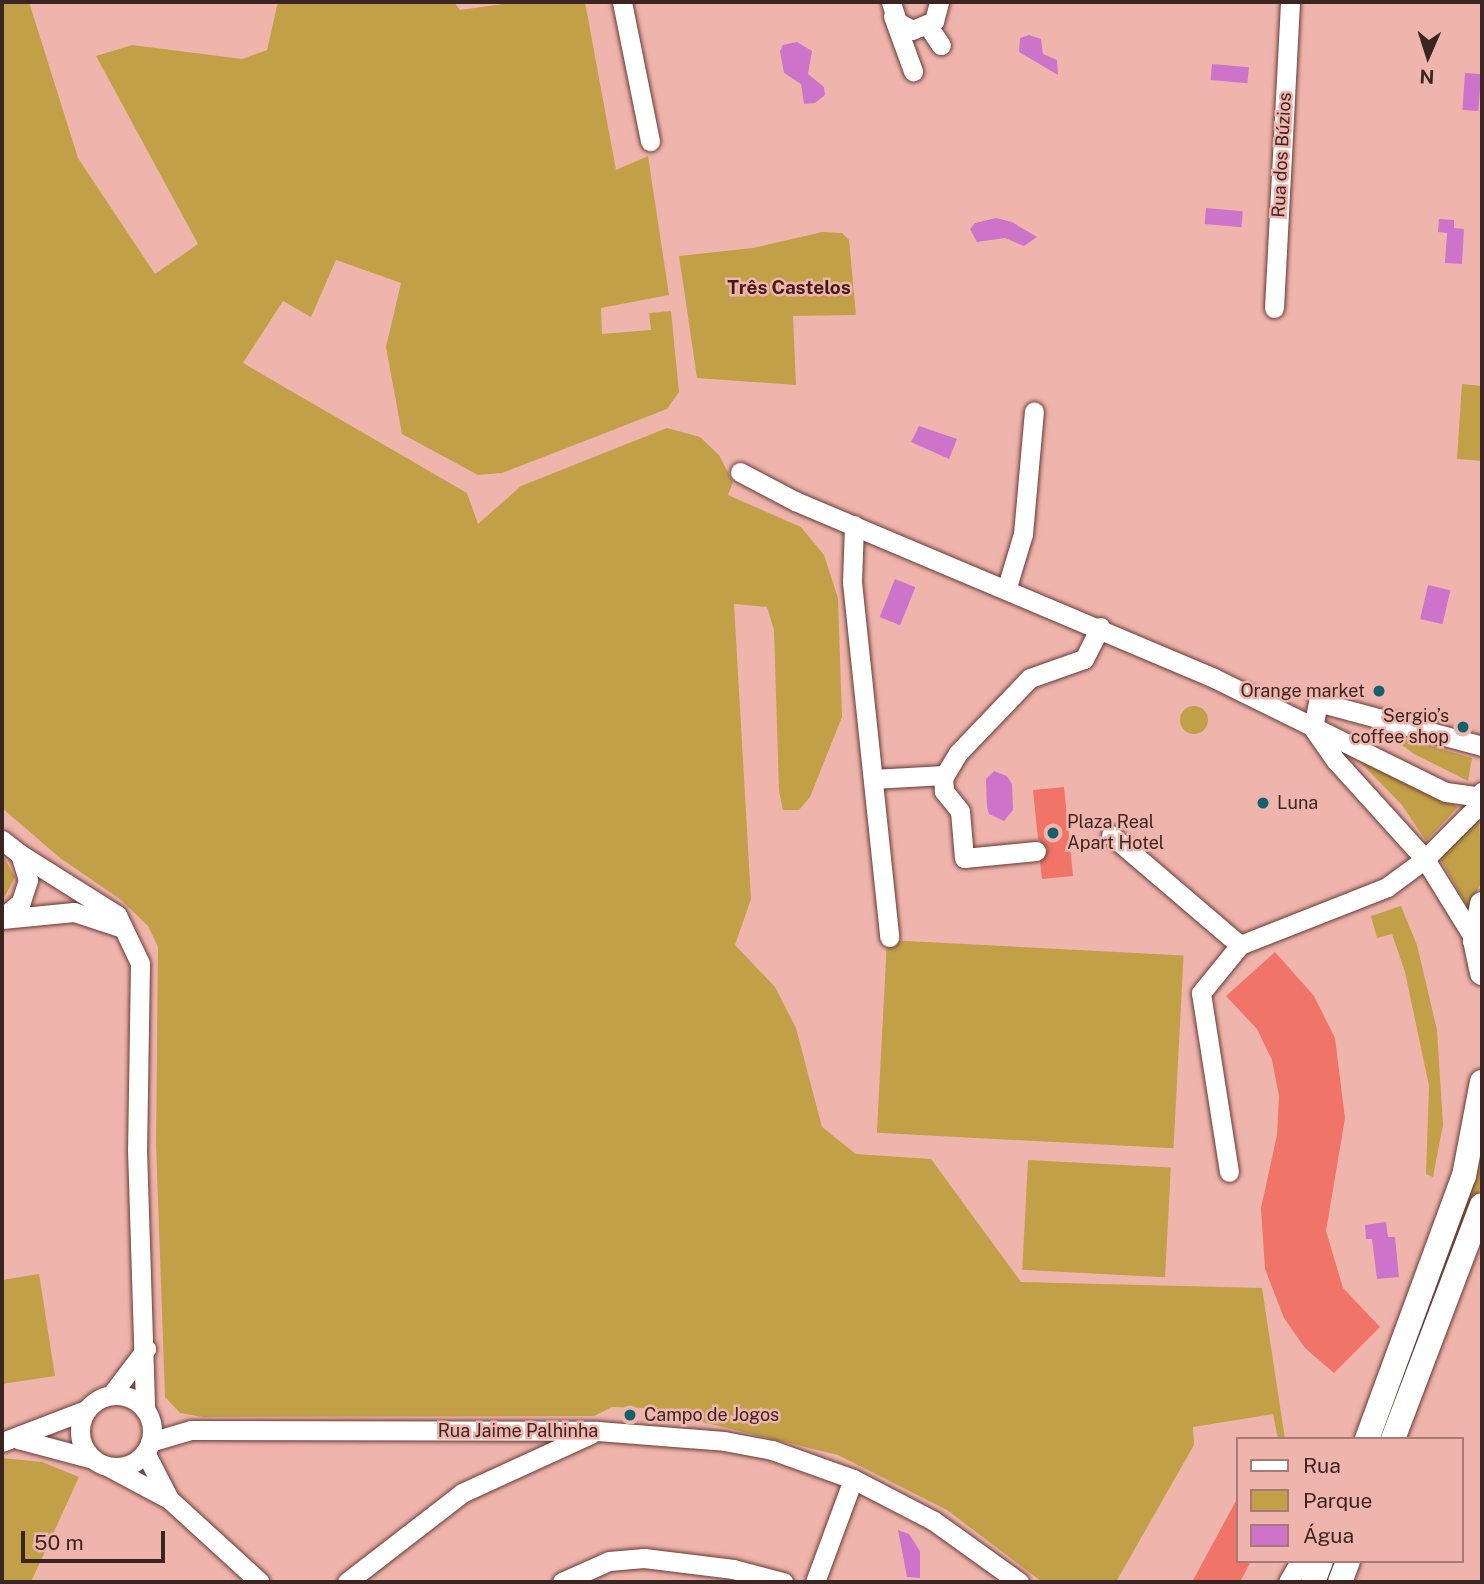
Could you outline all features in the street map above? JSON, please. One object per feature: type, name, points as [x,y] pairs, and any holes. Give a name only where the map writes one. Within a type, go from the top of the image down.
[{"type":"main road","points":[[1482,904],[1478,956],[1482,992]]},
{"type":"main road","points":[[1368,1437],[1464,1176],[1482,1082]]},
{"type":"main road","points":[[1394,1437],[1482,1205]]},
{"type":"main road","points":[[1313,1582],[1320,1563]]},
{"type":"main road","points":[[1340,1582],[1347,1563]]},
{"type":"street","points":[[622,2],[650,141]]},
{"type":"street","points":[[928,26],[939,2]]},
{"type":"street","name":"Rua dos Búzios","points":[[1274,308],[1290,2]]},
{"type":"street","points":[[892,8],[904,27],[928,26]]},
{"type":"street","points":[[892,8],[913,71]]},
{"type":"street","points":[[928,26],[941,45]]},
{"type":"street","points":[[1007,587],[1023,534],[1034,411]]},
{"type":"street","points":[[740,472],[854,525],[1100,627],[1446,792],[1481,800]]},
{"type":"street","points":[[854,525],[852,582],[889,937]]},
{"type":"street","points":[[1036,851],[964,858],[960,811],[944,791],[944,775],[1030,678],[1084,659],[1100,627]]},
{"type":"street","points":[[1478,956],[1425,859],[1336,761],[1313,728],[1318,702],[1482,746]]},
{"type":"street","points":[[873,779],[944,775]]},
{"type":"street","points":[[1229,1172],[1200,993],[1240,945],[1387,887],[1425,859],[1481,800]]},
{"type":"street","points":[[1111,835],[1240,945]]},
{"type":"street","points":[[2,918],[26,891],[27,870],[9,843]]},
{"type":"street","points":[[9,843],[105,905],[127,930],[140,963],[137,1149],[148,1447],[169,1499]]},
{"type":"street","points":[[2,918],[74,912],[127,930]]},
{"type":"street","points":[[10,1440],[86,1410],[111,1395],[146,1349]]},
{"type":"street","name":"Rua Jaime Palhinha","points":[[111,1395],[130,1398],[147,1413],[191,1430],[598,1431],[724,1441],[772,1450],[853,1479],[934,1521],[1019,1582]]},
{"type":"street","points":[[86,1410],[79,1431],[100,1463]]},
{"type":"street","name":"Rua Jaime Palhinha","points":[[100,1463],[129,1465],[148,1447],[191,1430]]},
{"type":"street","points":[[347,1582],[462,1493],[598,1431]]},
{"type":"street","points":[[10,1440],[100,1463],[169,1499],[260,1582]]},
{"type":"street","points":[[815,1582],[853,1479]]},
{"type":"street","points":[[562,1582],[609,1561],[644,1558],[733,1569],[783,1582]]},
{"type":"street","points":[[1288,1582],[1299,1563]]},
{"type":"green space","points":[[2,2],[29,2],[78,158],[155,274],[198,244],[96,56],[132,45],[242,59],[267,50],[278,2],[454,2],[460,10],[518,2],[585,2],[616,170],[648,156],[669,295],[601,308],[602,334],[651,330],[649,313],[671,311],[679,392],[667,409],[502,473],[478,475],[402,434],[386,347],[401,283],[336,260],[311,317],[283,301],[243,363],[467,493],[478,524],[521,486],[667,428],[700,437],[719,455],[733,482],[728,495],[801,527],[824,555],[838,598],[842,717],[810,797],[799,810],[783,810],[779,791],[774,630],[767,607],[734,604],[751,899],[735,945],[775,987],[796,1028],[822,1127],[856,1154],[931,1159],[1021,1282],[1262,1288],[1285,1437],[1278,1437],[1273,1414],[1193,1427],[1194,1445],[1116,1582],[1042,1582],[947,1510],[838,1455],[645,1408],[612,1407],[594,1416],[203,1417],[180,1413],[165,1397],[156,1144],[158,947],[148,926],[120,899],[60,858],[2,808]]},
{"type":"green space","points":[[822,232],[842,233],[849,240],[856,315],[793,316],[796,385],[697,378],[679,256],[753,248]]},
{"type":"green space","points":[[1462,384],[1482,386],[1482,461],[1457,459]]},
{"type":"green space","points":[[1194,706],[1204,710],[1208,720],[1204,730],[1194,734],[1184,730],[1180,720],[1184,710]]},
{"type":"green space","points":[[1386,733],[1472,758],[1468,781],[1414,754]]},
{"type":"green space","points":[[1357,759],[1458,807],[1426,841],[1402,805]]},
{"type":"green space","points":[[1479,817],[1482,881],[1468,908],[1440,858]]},
{"type":"green space","points":[[2,854],[15,877],[2,902]]},
{"type":"green space","points":[[1401,906],[1417,945],[1437,1030],[1443,1125],[1433,1177],[1426,1174],[1429,1086],[1405,972],[1392,934],[1377,938],[1371,916]]},
{"type":"green space","points":[[887,940],[1184,956],[1173,1148],[877,1133]]},
{"type":"green space","points":[[1482,1143],[1482,1183],[1385,1437],[1379,1437]]},
{"type":"green space","points":[[1028,1160],[1171,1167],[1165,1277],[1022,1270]]},
{"type":"green space","points":[[39,1274],[55,1376],[2,1384],[2,1280]]},
{"type":"green space","points":[[2,1458],[42,1462],[79,1477],[31,1582],[2,1582]]},
{"type":"water","points":[[1029,35],[1041,39],[1043,54],[1057,60],[1058,75],[1019,52],[1020,38]]},
{"type":"water","points":[[797,42],[812,51],[808,74],[824,87],[825,95],[815,103],[804,104],[801,84],[784,73],[780,51],[783,45]]},
{"type":"water","points":[[1212,64],[1249,67],[1247,83],[1211,80]]},
{"type":"water","points":[[1465,73],[1481,74],[1478,111],[1462,110]]},
{"type":"water","points":[[1206,208],[1243,211],[1241,227],[1205,224]]},
{"type":"water","points":[[996,218],[1012,222],[1037,237],[1024,246],[1005,238],[977,242],[970,229],[975,223]]},
{"type":"water","points":[[1439,219],[1454,220],[1454,228],[1464,229],[1462,264],[1445,263],[1447,233],[1438,232]]},
{"type":"water","points":[[919,426],[957,439],[949,459],[911,442]]},
{"type":"water","points":[[895,579],[915,587],[900,625],[880,617]]},
{"type":"water","points":[[1428,585],[1450,590],[1443,624],[1420,619]]},
{"type":"water","points":[[994,771],[1007,776],[1012,784],[1013,810],[1004,821],[989,814],[987,807],[986,779]]},
{"type":"water","points":[[1386,1222],[1388,1237],[1395,1237],[1399,1277],[1377,1279],[1372,1239],[1366,1239],[1365,1225]]},
{"type":"water","points":[[898,1530],[909,1534],[920,1551],[920,1578],[907,1577]]},
{"type":"building","name":"Plaza Real Apart Hotel","points":[[1064,787],[1073,876],[1042,879],[1040,862],[1048,849],[1038,839],[1033,790]]},
{"type":"building","points":[[1275,952],[1314,996],[1335,1038],[1345,1118],[1326,1231],[1343,1288],[1380,1327],[1334,1373],[1305,1348],[1284,1318],[1265,1269],[1261,1208],[1277,1135],[1279,1096],[1272,1060],[1257,1029],[1226,996]]},
{"type":"building","points":[[1236,1501],[1236,1563],[1250,1563],[1240,1582],[1192,1582]]},
{"type":"place","name":"Orange market","points":[[1379,691]]},
{"type":"place","name":"Sergio’s coffee shop","points":[[1463,727]]},
{"type":"place","name":"Luna","points":[[1263,803]]},
{"type":"place","name":"Plaza Real Apart Hotel","points":[[1053,833]]},
{"type":"place","name":"Campo de Jogos","points":[[630,1415]]},
{"type":"district","name":"Três Castelos","points":[[789,288]]}]
